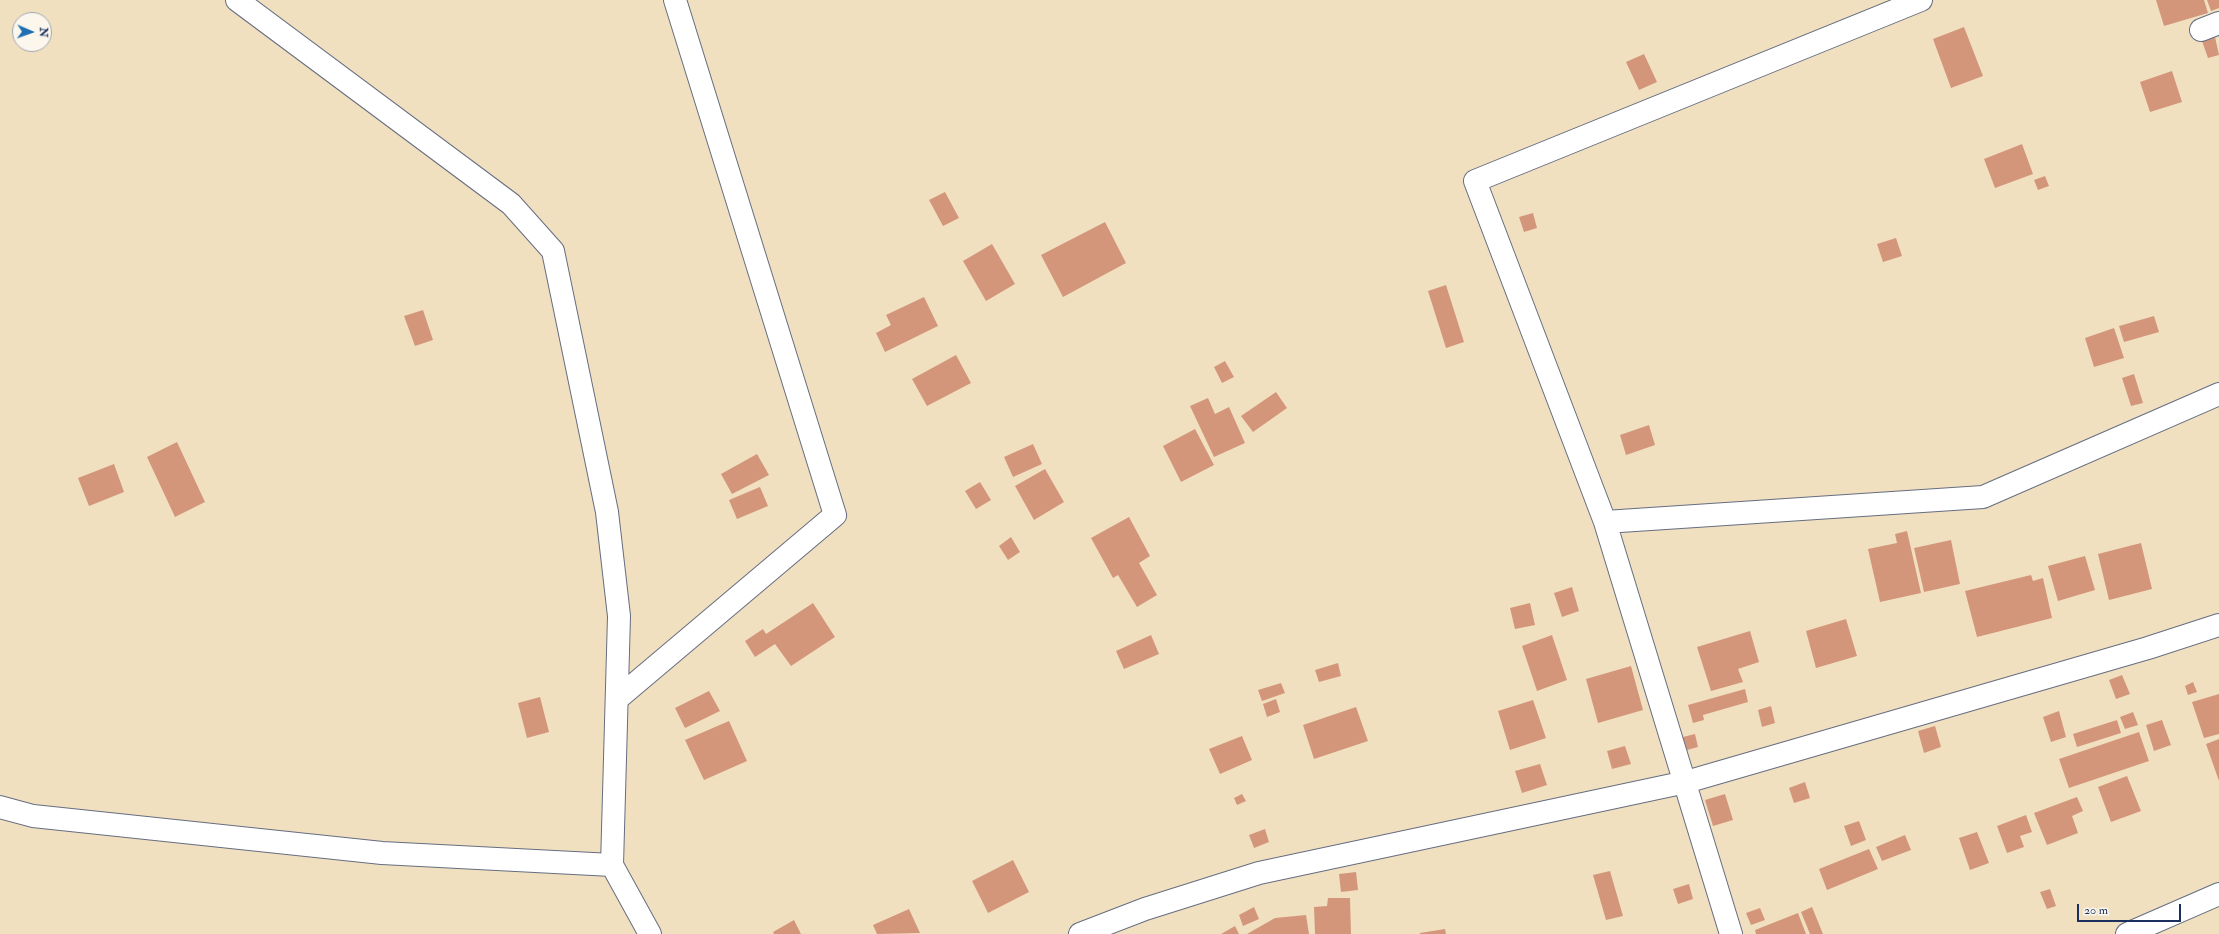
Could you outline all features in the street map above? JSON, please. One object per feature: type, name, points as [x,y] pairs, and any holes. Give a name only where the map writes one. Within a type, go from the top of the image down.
[{"type":"street","points":[[237,0],[252,7],[511,204],[552,251],[607,512],[619,616],[612,865],[650,934]]},
{"type":"street","points":[[617,699],[834,515],[675,0]]},
{"type":"street","points":[[1731,934],[1686,782],[1605,522],[1475,181],[1921,0]]},
{"type":"street","points":[[1605,522],[1983,497],[2219,394]]},
{"type":"street","points":[[1080,934],[1145,909],[1259,873],[1686,782],[2148,648],[2219,625]]},
{"type":"street","points":[[0,808],[33,816],[382,853],[612,865]]},
{"type":"street","points":[[2127,934],[2219,894]]},
{"type":"building","points":[[2156,0],[2204,0],[2208,13],[2164,26]]},
{"type":"building","points":[[2207,0],[2219,0],[2219,8],[2211,11]]},
{"type":"building","points":[[1964,27],[1983,76],[1951,88],[1933,39]]},
{"type":"building","points":[[2215,37],[2219,55],[2208,58],[2202,41]]},
{"type":"building","points":[[1644,54],[1657,82],[1639,90],[1626,62]]},
{"type":"building","points":[[2172,71],[2182,102],[2150,112],[2140,82]]},
{"type":"building","points":[[2022,144],[2033,174],[1995,188],[1984,159]]},
{"type":"building","points":[[2045,176],[2049,186],[2038,190],[2034,180]]},
{"type":"building","points":[[945,192],[959,218],[943,226],[929,200]]},
{"type":"building","points":[[1533,213],[1537,228],[1524,232],[1519,217]]},
{"type":"building","points":[[1105,222],[1126,263],[1063,297],[1041,255]]},
{"type":"building","points":[[1896,238],[1902,256],[1883,262],[1877,244]]},
{"type":"building","points":[[992,244],[1015,284],[986,301],[963,261]]},
{"type":"building","points":[[1446,285],[1464,342],[1446,348],[1428,291]]},
{"type":"building","points":[[924,297],[938,326],[885,352],[876,333],[891,325],[886,315]]},
{"type":"building","points":[[423,310],[433,340],[415,346],[404,316]]},
{"type":"building","points":[[2154,316],[2159,332],[2124,342],[2119,326]]},
{"type":"building","points":[[2114,328],[2124,358],[2094,367],[2085,338]]},
{"type":"building","points":[[956,355],[971,383],[927,406],[912,379]]},
{"type":"building","points":[[1225,361],[1234,377],[1222,383],[1214,367]]},
{"type":"building","points":[[2134,374],[2143,403],[2131,406],[2122,378]]},
{"type":"building","points":[[1276,392],[1287,408],[1253,432],[1241,416]]},
{"type":"building","points":[[1208,398],[1215,414],[1229,407],[1245,443],[1214,457],[1190,406]]},
{"type":"building","points":[[1649,425],[1655,445],[1626,455],[1620,435]]},
{"type":"building","points":[[1195,429],[1214,465],[1181,482],[1163,446]]},
{"type":"building","points":[[177,442],[205,502],[175,517],[147,457]]},
{"type":"building","points":[[1033,444],[1042,464],[1013,477],[1004,457]]},
{"type":"building","points":[[757,454],[769,475],[732,494],[721,474]]},
{"type":"building","points":[[114,464],[124,492],[89,506],[78,478]]},
{"type":"building","points":[[1045,469],[1064,502],[1034,520],[1015,486]]},
{"type":"building","points":[[980,482],[991,500],[976,509],[965,491]]},
{"type":"building","points":[[760,487],[768,506],[737,519],[729,500]]},
{"type":"building","points":[[1129,517],[1150,556],[1139,563],[1157,595],[1137,607],[1118,575],[1113,578],[1091,538]]},
{"type":"building","points":[[1907,531],[1921,593],[1880,602],[1868,549],[1897,543],[1895,534]]},
{"type":"building","points":[[1011,537],[1020,552],[1008,560],[999,546]]},
{"type":"building","points":[[1951,540],[1960,584],[1924,592],[1914,548]]},
{"type":"building","points":[[2141,543],[2152,589],[2109,600],[2098,554]]},
{"type":"building","points":[[2085,556],[2095,590],[2058,601],[2048,566]]},
{"type":"building","points":[[2031,575],[2033,581],[2043,578],[2052,618],[1977,637],[1965,591]]},
{"type":"building","points":[[1572,587],[1579,611],[1562,617],[1554,593]]},
{"type":"building","points":[[813,603],[835,637],[791,666],[775,644],[755,657],[745,641],[763,629],[766,634]]},
{"type":"building","points":[[1530,603],[1535,625],[1515,629],[1510,608]]},
{"type":"building","points":[[1846,619],[1857,656],[1816,668],[1806,631]]},
{"type":"building","points":[[1750,631],[1759,662],[1738,669],[1743,682],[1711,691],[1697,647]]},
{"type":"building","points":[[1151,635],[1159,654],[1124,669],[1116,651]]},
{"type":"building","points":[[1552,635],[1567,680],[1537,691],[1522,646]]},
{"type":"building","points":[[1338,663],[1341,676],[1319,682],[1315,670]]},
{"type":"building","points":[[1631,666],[1643,710],[1598,723],[1586,679]]},
{"type":"building","points":[[2122,675],[2130,694],[2116,699],[2109,680]]},
{"type":"building","points":[[2193,682],[2197,692],[2188,695],[2185,686]]},
{"type":"building","points":[[1281,683],[1285,693],[1262,701],[1258,690]]},
{"type":"building","points":[[1745,689],[1748,702],[1703,715],[1704,720],[1693,723],[1688,705]]},
{"type":"building","points":[[709,691],[720,711],[685,728],[675,708]]},
{"type":"building","points":[[2219,694],[2219,734],[2204,738],[2192,702]]},
{"type":"building","points":[[540,697],[549,732],[527,738],[518,703]]},
{"type":"building","points":[[1276,699],[1280,712],[1267,717],[1263,704]]},
{"type":"building","points":[[1533,700],[1546,738],[1510,750],[1498,711]]},
{"type":"building","points":[[1771,706],[1775,723],[1762,727],[1758,710]]},
{"type":"building","points":[[1356,707],[1368,741],[1314,759],[1303,725]]},
{"type":"building","points":[[2059,711],[2066,737],[2051,742],[2043,717]]},
{"type":"building","points":[[2133,712],[2138,725],[2125,729],[2120,717]]},
{"type":"building","points":[[2117,720],[2121,733],[2077,747],[2073,734]]},
{"type":"building","points":[[2162,720],[2171,745],[2154,751],[2146,725]]},
{"type":"building","points":[[729,721],[747,761],[704,780],[685,740]]},
{"type":"building","points":[[1935,726],[1941,747],[1924,753],[1918,731]]},
{"type":"building","points":[[2139,732],[2149,761],[2069,788],[2059,759]]},
{"type":"building","points":[[1695,734],[1698,747],[1687,750],[1683,737]]},
{"type":"building","points":[[1242,736],[1252,760],[1220,774],[1209,749]]},
{"type":"building","points":[[2219,739],[2219,781],[2206,744]]},
{"type":"building","points":[[1625,746],[1631,764],[1612,769],[1607,751]]},
{"type":"building","points":[[1540,764],[1547,785],[1522,793],[1515,771]]},
{"type":"building","points":[[2127,776],[2141,811],[2111,822],[2098,787]]},
{"type":"building","points":[[1805,782],[1810,798],[1794,803],[1789,788]]},
{"type":"building","points":[[1242,794],[1246,801],[1237,805],[1234,798]]},
{"type":"building","points":[[1725,794],[1733,820],[1713,826],[1705,800]]},
{"type":"building","points":[[2077,797],[2083,811],[2072,816],[2078,833],[2047,845],[2034,813]]},
{"type":"building","points":[[2026,815],[2032,832],[2020,836],[2024,847],[2007,853],[1997,826]]},
{"type":"building","points":[[1859,821],[1866,840],[1851,846],[1844,826]]},
{"type":"building","points":[[1265,829],[1269,842],[1254,848],[1249,835]]},
{"type":"building","points":[[1977,832],[1989,863],[1970,870],[1959,838]]},
{"type":"building","points":[[1905,835],[1911,850],[1882,861],[1876,847]]},
{"type":"building","points":[[1869,849],[1878,869],[1827,890],[1819,869]]},
{"type":"building","points":[[1013,860],[1029,892],[988,913],[972,881]]},
{"type":"building","points":[[1610,871],[1623,916],[1606,920],[1593,875]]},
{"type":"building","points":[[1356,872],[1358,890],[1341,892],[1339,874]]},
{"type":"building","points":[[1689,884],[1693,899],[1678,904],[1673,889]]},
{"type":"building","points":[[2050,889],[2056,906],[2047,909],[2040,892]]},
{"type":"building","points":[[1328,898],[1350,898],[1351,934],[1315,934],[1314,907],[1327,906]]},
{"type":"building","points":[[1254,907],[1259,919],[1243,926],[1239,915]]},
{"type":"building","points":[[1812,907],[1823,934],[1810,934],[1801,912]]},
{"type":"building","points":[[1760,908],[1765,920],[1751,925],[1746,913]]},
{"type":"building","points":[[909,909],[920,933],[877,934],[873,925]]},
{"type":"building","points":[[1798,913],[1806,934],[1756,934],[1755,930]]},
{"type":"building","points":[[1306,915],[1309,934],[1247,934],[1275,918]]},
{"type":"building","points":[[794,920],[801,934],[774,934],[773,932]]},
{"type":"building","points":[[1235,926],[1239,934],[1221,934]]},
{"type":"building","points":[[1445,929],[1446,934],[1420,934],[1420,933]]}]
